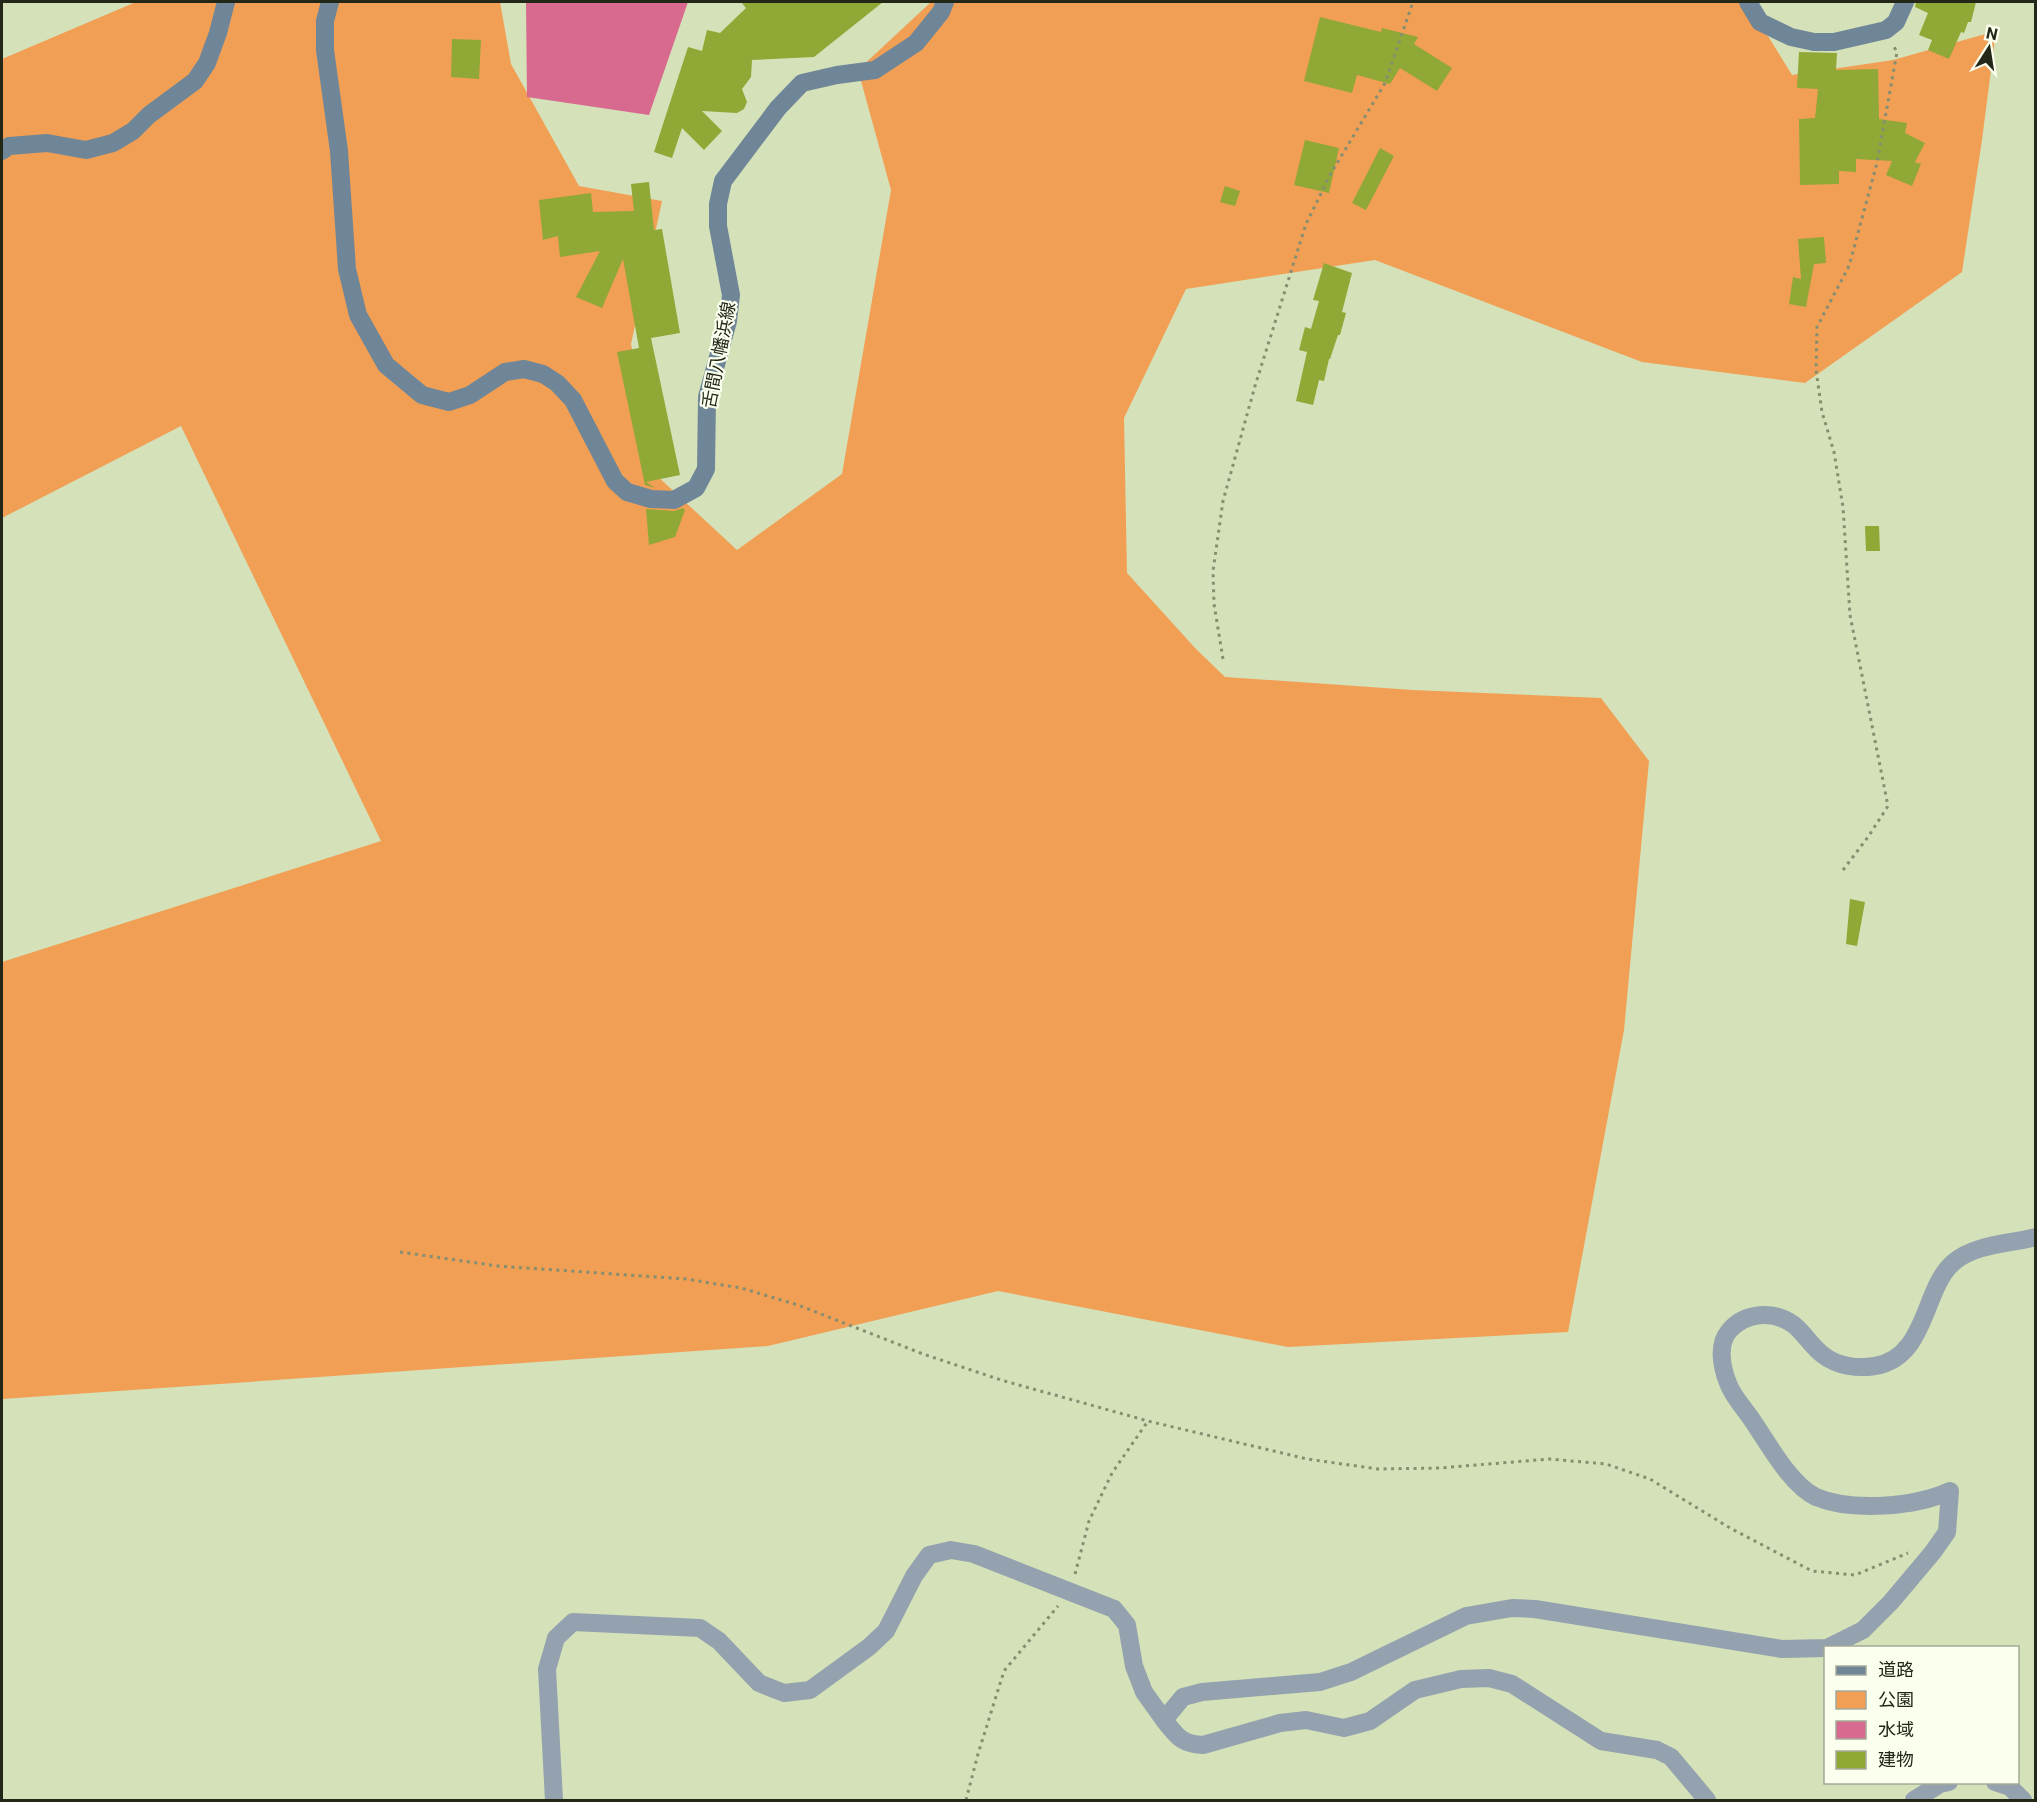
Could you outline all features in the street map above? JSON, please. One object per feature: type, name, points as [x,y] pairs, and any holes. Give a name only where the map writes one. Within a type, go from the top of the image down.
[{"type":"main road","points":[[2,151],[9,146],[47,143],[86,150],[112,143],[133,131],[195,81],[207,63],[219,33],[226,2]]},
{"type":"main road","name":"舌間八幡浜線","points":[[330,2],[325,21],[325,50],[339,151],[347,269],[358,315],[386,365],[422,395],[449,402],[470,395],[505,372],[524,369],[543,374],[557,383],[573,400],[615,481],[627,492],[651,500],[674,500],[696,488],[706,469],[707,397],[728,321],[731,295],[718,226],[718,204],[723,181],[778,108],[802,83],[875,70],[916,43],[941,12],[945,2]]},
{"type":"main road","points":[[1749,2],[1761,22],[1791,37],[1814,42],[1834,42],[1886,30],[1896,22],[1905,2]]},
{"type":"street","points":[[1830,1646],[1863,1630],[1891,1602],[1933,1552],[1947,1532],[1950,1491],[1916,1503],[1853,1505],[1816,1497],[1799,1485],[1728,1386],[1722,1365],[1722,1349],[1727,1333],[1739,1322],[1753,1315],[1774,1316],[1794,1325],[1823,1355],[1845,1366],[1866,1368],[1881,1365],[1897,1356],[1912,1341],[1941,1278],[1953,1262],[1986,1247],[2036,1236]]},
{"type":"street","points":[[554,1800],[547,1669],[556,1638],[573,1622],[700,1628],[719,1641],[759,1683],[784,1693],[810,1690],[869,1647],[886,1631],[914,1576],[929,1555],[951,1550],[974,1554],[1114,1609],[1127,1625],[1134,1666],[1144,1692],[1181,1740],[1197,1745],[1220,1741],[1280,1723],[1306,1720],[1344,1728],[1370,1721],[1415,1690],[1461,1679],[1489,1678],[1512,1684],[1601,1741],[1657,1750],[1671,1757],[1707,1800]]},
{"type":"street","points":[[1164,1720],[1183,1697],[1202,1692],[1320,1682],[1351,1672],[1466,1616],[1512,1608],[1535,1609],[1782,1649],[1824,1648]]},
{"type":"street","points":[[1914,1800],[1940,1784]]},
{"type":"street","points":[[2001,1784],[2010,1787],[2023,1800]]},
{"type":"path","points":[[1223,659],[1214,604],[1213,571],[1223,501],[1249,409],[1306,224],[1330,175],[1385,83],[1413,2]]},
{"type":"path","points":[[1843,870],[1888,806],[1850,615],[1843,507],[1834,452],[1822,412],[1816,370],[1817,327],[1849,266],[1877,163],[1897,52],[1886,30]]},
{"type":"path","points":[[400,1252],[498,1266],[686,1279],[741,1288],[798,1305],[923,1354],[1001,1380],[1148,1421],[1307,1459],[1378,1469],[1440,1468],[1549,1459],[1606,1464],[1650,1479],[1730,1528],[1812,1571],[1855,1575],[1914,1551],[1933,1552]]},
{"type":"path","points":[[966,1800],[1004,1671],[1069,1593],[1089,1521],[1112,1473],[1148,1421]]},
{"type":"green space","points":[[136,2],[500,2],[511,64],[579,186],[662,201],[631,344],[655,474],[737,550],[842,474],[891,190],[858,70],[931,2],[1747,2],[1792,75],[1893,60],[1996,31],[1962,272],[1805,383],[1642,362],[1375,260],[1186,289],[1124,418],[1127,573],[1196,649],[1225,677],[1413,690],[1601,698],[1649,761],[1624,1030],[1568,1332],[1288,1347],[998,1291],[768,1346],[2,1399],[2,962],[381,841],[181,426],[2,518],[2,59]]},
{"type":"water","points":[[526,2],[688,2],[649,115],[527,97]]},
{"type":"building","points":[[741,2],[883,2],[814,57],[752,60],[751,77],[742,89],[747,102],[744,109],[737,113],[702,111],[722,131],[704,150],[682,128],[672,158],[654,152],[688,47],[702,51],[707,30],[720,33],[746,8]]},
{"type":"building","points":[[1916,2],[1976,2],[1971,22],[1968,22],[1964,33],[1961,32],[1949,59],[1928,50],[1932,40],[1919,35],[1928,13],[1915,7]]},
{"type":"building","points":[[1320,17],[1381,32],[1382,28],[1418,37],[1414,44],[1452,68],[1437,91],[1400,68],[1390,84],[1357,75],[1352,93],[1304,81]]},
{"type":"building","points":[[452,39],[481,40],[479,79],[451,77]]},
{"type":"building","points":[[1799,52],[1837,53],[1836,70],[1878,69],[1879,119],[1907,123],[1905,133],[1925,143],[1915,162],[1921,164],[1912,186],[1886,175],[1892,161],[1856,159],[1856,172],[1839,171],[1839,184],[1800,185],[1799,119],[1815,118],[1818,89],[1797,88]]},
{"type":"building","points":[[1305,140],[1339,148],[1329,193],[1294,185]]},
{"type":"building","points":[[1380,148],[1394,156],[1366,210],[1352,203]]},
{"type":"building","points":[[649,182],[654,230],[662,229],[680,333],[651,338],[680,475],[646,482],[655,488],[645,485],[617,352],[639,348],[623,259],[602,308],[576,297],[600,251],[560,257],[558,236],[543,240],[539,200],[591,193],[593,212],[634,211],[631,184]]},
{"type":"building","points":[[1225,186],[1240,191],[1235,206],[1220,202]]},
{"type":"building","points":[[1824,237],[1826,263],[1814,264],[1806,307],[1789,304],[1793,277],[1801,279],[1798,239]]},
{"type":"building","points":[[1324,263],[1352,273],[1342,312],[1346,313],[1340,335],[1338,335],[1329,359],[1324,381],[1319,380],[1313,405],[1296,401],[1307,352],[1299,350],[1305,327],[1311,329],[1319,301],[1313,300]]},
{"type":"building","points":[[683,508],[685,510],[675,537],[649,545],[646,509],[674,511]]},
{"type":"building","points":[[1865,526],[1879,526],[1880,551],[1866,551]]},
{"type":"building","points":[[1850,899],[1865,902],[1857,946],[1846,944]]}]
